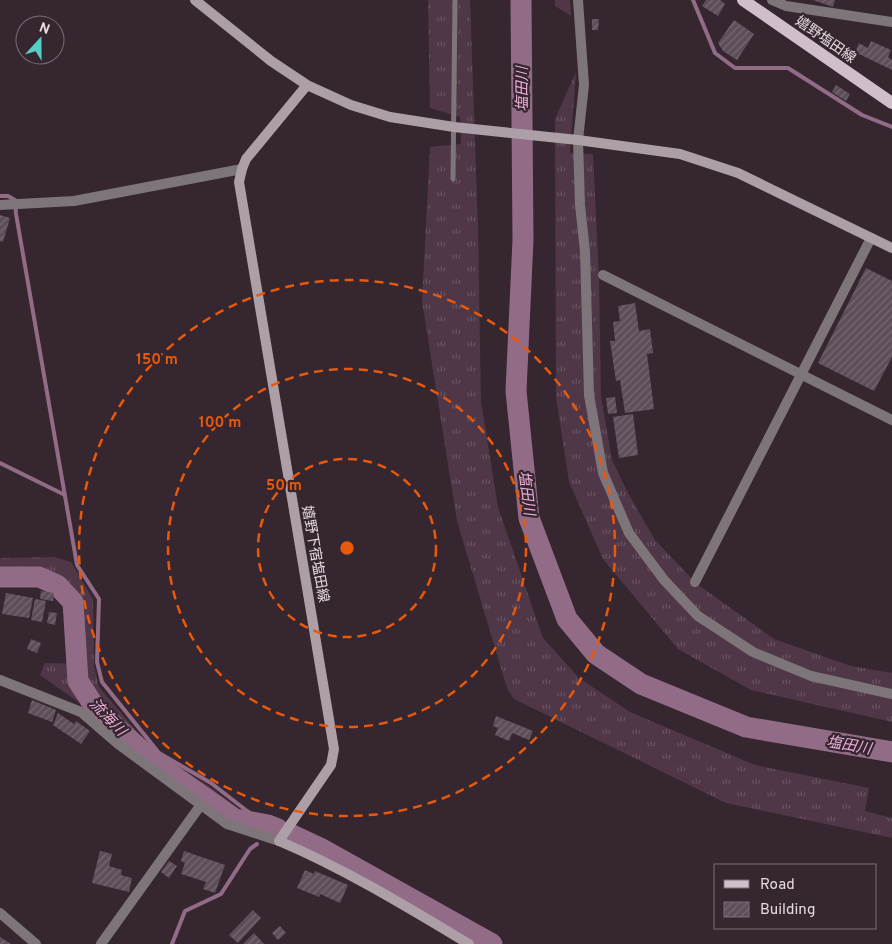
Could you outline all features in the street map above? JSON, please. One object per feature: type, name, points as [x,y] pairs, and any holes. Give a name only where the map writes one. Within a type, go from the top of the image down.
[{"type":"main road","points":[[195,0],[271,61],[307,86],[351,105],[390,117],[454,127],[578,140],[680,154],[738,173],[892,248]]},
{"type":"main road","name":"嬉野塩田線","points":[[743,0],[892,102]]},
{"type":"main road","name":"嬉野下宿塩田線","points":[[279,841],[331,765],[334,749],[239,182],[246,159],[307,86]]},
{"type":"main road","points":[[279,841],[358,879],[469,944]]},
{"type":"street","points":[[578,0],[584,86],[578,140],[580,205],[585,251],[589,395],[603,473],[629,533],[664,580],[698,616],[753,652],[811,676],[892,694]]},
{"type":"street","points":[[772,0],[786,6],[892,22]]},
{"type":"street","points":[[10,205],[74,201],[242,169]]},
{"type":"street","points":[[695,582],[871,238]]},
{"type":"street","points":[[603,275],[892,420]]},
{"type":"street","points":[[0,680],[81,712],[118,744],[227,824],[279,841]]},
{"type":"street","points":[[101,944],[200,806]]},
{"type":"street","points":[[0,913],[36,944]]},
{"type":"lane","points":[[453,179],[455,0]]},
{"type":"green space","points":[[428,0],[470,0],[478,227],[481,402],[498,507],[543,638],[579,678],[630,712],[755,765],[869,788],[865,811],[892,818],[892,838],[726,803],[514,699],[507,688],[457,521],[422,301],[430,147],[461,144],[460,117],[430,108]]},
{"type":"green space","points":[[555,0],[570,0],[571,16],[555,6]]},
{"type":"green space","points":[[576,72],[570,153],[593,154],[599,278],[601,397],[612,460],[628,493],[655,540],[697,584],[774,639],[851,666],[892,673],[892,722],[751,690],[678,649],[603,559],[569,482],[556,397],[555,119]]},
{"type":"green space","points":[[54,557],[71,562],[93,599],[94,666],[99,687],[157,755],[209,786],[241,811],[235,815],[155,760],[103,710],[77,701],[40,675],[45,663],[85,664],[80,600],[60,579],[39,573],[0,572],[0,558]]},
{"type":"building","points":[[706,0],[720,0],[725,4],[718,16],[702,6]]},
{"type":"building","points":[[813,0],[835,0],[833,7]]},
{"type":"building","points":[[592,19],[599,19],[598,30],[592,30]]},
{"type":"building","points":[[734,20],[754,34],[737,60],[723,51],[718,43]]},
{"type":"building","points":[[871,41],[891,50],[888,57],[892,60],[892,70],[855,52],[859,43],[868,48]]},
{"type":"building","points":[[836,85],[850,94],[846,101],[832,92]]},
{"type":"building","points":[[0,215],[10,218],[3,242],[0,241]]},
{"type":"building","points":[[866,268],[892,281],[892,357],[874,391],[818,363]]},
{"type":"building","points":[[635,303],[639,331],[650,329],[653,353],[647,354],[654,409],[625,413],[620,380],[616,381],[610,341],[615,341],[613,322],[620,321],[618,306]]},
{"type":"building","points":[[615,397],[617,413],[608,414],[606,398]]},
{"type":"building","points":[[633,414],[638,455],[619,458],[613,417]]},
{"type":"building","points":[[41,591],[54,593],[53,601],[40,599]]},
{"type":"building","points":[[6,593],[33,598],[29,618],[2,614]]},
{"type":"building","points":[[35,599],[46,601],[42,622],[31,620]]},
{"type":"building","points":[[49,612],[57,613],[55,625],[47,623]]},
{"type":"building","points":[[31,639],[41,643],[37,653],[27,649]]},
{"type":"building","points":[[32,700],[56,710],[52,722],[28,713]]},
{"type":"building","points":[[58,713],[74,724],[76,721],[90,731],[81,744],[53,725]]},
{"type":"building","points":[[496,716],[533,731],[529,740],[512,733],[509,741],[495,735],[498,728],[493,726]]},
{"type":"building","points":[[100,851],[112,854],[109,866],[122,870],[121,875],[132,878],[129,892],[92,883]]},
{"type":"building","points":[[184,851],[225,865],[215,893],[203,889],[206,882],[181,874],[185,863],[181,861]]},
{"type":"building","points":[[169,861],[177,866],[169,878],[161,872]]},
{"type":"building","points":[[305,870],[314,874],[315,871],[348,885],[340,903],[320,894],[319,897],[297,888]]},
{"type":"building","points":[[253,910],[261,918],[238,943],[229,935]]},
{"type":"building","points":[[280,926],[286,933],[278,940],[272,933]]},
{"type":"building","points":[[254,933],[264,944],[243,944]]},
{"type":"building","points":[[0,937],[11,944],[0,944]]},
{"type":"waterway","name":"塩田川","points":[[521,0],[523,240],[516,391],[529,518],[567,619],[596,654],[641,684],[746,727],[892,752]]},
{"type":"waterway","points":[[693,0],[715,53],[735,68],[788,68],[862,115],[892,127]]},
{"type":"waterway","points":[[0,196],[8,196],[15,200],[77,565],[99,599],[97,662],[102,682],[159,753],[211,783],[268,825]]},
{"type":"waterway","points":[[0,463],[65,495]]},
{"type":"waterway","name":"流海川","points":[[0,577],[39,577],[57,585],[73,602],[78,681],[96,709],[154,762],[235,819],[268,825],[278,829]]},
{"type":"waterway","name":"流海川","points":[[290,834],[320,848],[492,944]]},
{"type":"waterway","points":[[172,944],[185,911],[221,894],[250,849],[257,844]]}]
